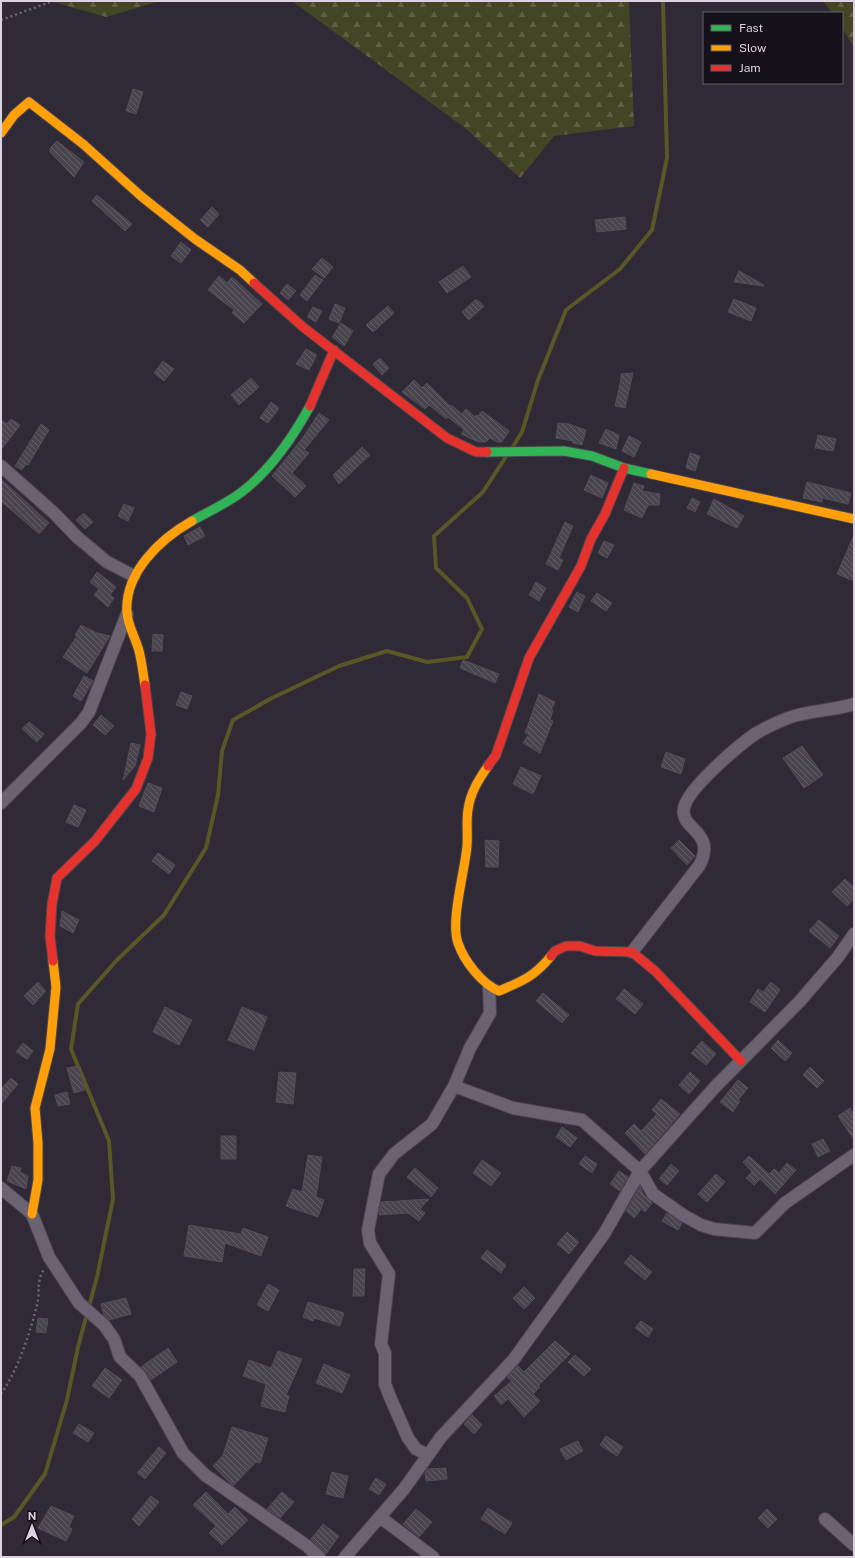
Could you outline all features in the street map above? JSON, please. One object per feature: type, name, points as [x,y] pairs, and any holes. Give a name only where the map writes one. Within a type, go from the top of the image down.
[{"type":"street","points":[[1,133],[14,115],[29,102],[83,144],[142,197],[177,225],[240,270],[303,327],[334,350],[380,388],[447,438],[476,452],[564,451],[592,456],[624,468],[854,519]]},
{"type":"street","points":[[1,803],[89,712],[127,614],[128,600],[134,576],[158,546],[174,531],[243,491],[268,466],[297,430],[314,400],[334,350]]},
{"type":"street","points":[[1,466],[54,513],[77,537],[107,562],[134,576]]},
{"type":"street","points":[[624,468],[605,514],[591,539],[581,566],[529,658],[496,755],[476,783],[468,809],[467,846],[456,925],[458,943],[468,961],[489,987],[499,991],[528,979],[544,965],[555,951],[566,946],[580,946],[595,951],[632,952],[656,971],[741,1061]]},
{"type":"street","points":[[32,1214],[38,1180],[38,1143],[35,1108],[50,1049],[54,1016],[56,987],[50,936],[52,904],[57,878],[95,841],[136,789],[148,758],[151,734],[146,690],[139,652],[127,614]]},
{"type":"street","points":[[632,952],[699,866],[705,856],[705,845],[699,833],[685,820],[683,809],[694,789],[727,757],[756,734],[789,718],[854,704]]},
{"type":"street","points":[[345,1557],[404,1489],[441,1437],[514,1359],[604,1234],[640,1171],[715,1087],[800,1001],[838,957],[854,934]]},
{"type":"street","points":[[428,1455],[416,1449],[408,1438],[385,1384],[385,1353],[381,1344],[389,1274],[370,1243],[368,1230],[379,1174],[394,1154],[432,1124],[454,1086],[470,1048],[490,1013],[489,987]]},
{"type":"street","points":[[454,1086],[513,1108],[582,1120],[640,1171],[653,1194],[695,1222],[714,1229],[755,1233],[785,1203],[854,1155]]},
{"type":"street","points":[[1,1188],[32,1214],[49,1257],[79,1303],[104,1324],[114,1339],[120,1357],[140,1376],[183,1453],[205,1474],[307,1546],[319,1557]]},
{"type":"street","points":[[380,1517],[433,1557]]},
{"type":"street","points":[[825,1519],[854,1545]]},
{"type":"path","points":[[1,20],[53,1]]},
{"type":"path","points":[[1,1394],[19,1360],[37,1303],[38,1280],[49,1257]]},
{"type":"green space","points":[[50,1],[160,1],[106,17]]},
{"type":"green space","points":[[292,1],[629,1],[634,126],[554,136],[520,178],[465,128]]},
{"type":"green space","points":[[823,1],[854,1],[854,47],[843,30],[843,12],[831,12]]},
{"type":"building","points":[[133,89],[143,92],[136,114],[126,111]]},
{"type":"building","points":[[57,141],[84,162],[74,177],[50,152],[50,148]]},
{"type":"building","points":[[97,195],[132,224],[125,231],[92,201]]},
{"type":"building","points":[[212,207],[219,214],[208,227],[200,220]]},
{"type":"building","points":[[625,217],[626,229],[597,232],[595,220]]},
{"type":"building","points":[[181,242],[191,250],[181,263],[171,256]]},
{"type":"building","points":[[322,258],[333,267],[324,278],[312,269]]},
{"type":"building","points":[[463,266],[471,277],[447,293],[439,282]]},
{"type":"building","points":[[739,271],[764,285],[764,286],[734,282]]},
{"type":"building","points":[[315,275],[323,280],[307,301],[300,295]]},
{"type":"building","points":[[219,276],[227,283],[232,277],[262,304],[244,323],[232,313],[234,310],[208,290]]},
{"type":"building","points":[[287,284],[296,291],[288,300],[280,293]]},
{"type":"building","points":[[476,299],[484,306],[469,320],[462,312]]},
{"type":"building","points":[[734,299],[756,308],[751,321],[728,312]]},
{"type":"building","points":[[335,304],[345,308],[339,323],[329,319]]},
{"type":"building","points":[[388,306],[394,313],[373,332],[366,325]]},
{"type":"building","points":[[313,307],[322,311],[316,322],[307,317]]},
{"type":"building","points":[[341,323],[353,331],[344,346],[332,337]]},
{"type":"building","points":[[306,349],[317,355],[309,370],[296,364]]},
{"type":"building","points":[[380,358],[389,368],[382,375],[373,364]]},
{"type":"building","points":[[163,361],[174,369],[164,381],[154,373]]},
{"type":"building","points":[[633,373],[625,408],[615,406],[621,374]]},
{"type":"building","points":[[251,378],[259,387],[239,405],[231,395]]},
{"type":"building","points":[[414,380],[422,388],[427,383],[450,406],[451,405],[462,414],[466,409],[475,417],[482,411],[509,431],[502,442],[497,442],[490,438],[486,442],[478,442],[461,434],[464,430],[448,417],[446,419],[429,405],[425,409],[402,392]]},
{"type":"building","points":[[271,402],[279,408],[268,423],[260,418]]},
{"type":"building","points":[[319,413],[329,420],[304,450],[309,453],[292,473],[306,486],[295,497],[272,476],[304,436]]},
{"type":"building","points":[[11,419],[20,425],[1,450],[1,420],[7,424]]},
{"type":"building","points":[[558,423],[569,424],[586,430],[582,445],[573,443],[573,441],[556,438]]},
{"type":"building","points":[[41,424],[49,430],[28,465],[26,464],[22,470],[15,466]]},
{"type":"building","points":[[606,429],[619,435],[616,449],[599,443]]},
{"type":"building","points":[[818,435],[836,439],[833,451],[815,448]]},
{"type":"building","points":[[629,436],[641,442],[634,457],[622,451]]},
{"type":"building","points":[[362,447],[370,455],[339,484],[333,475]]},
{"type":"building","points":[[690,453],[700,456],[695,471],[686,468]]},
{"type":"building","points":[[591,475],[608,483],[602,498],[584,490]]},
{"type":"building","points":[[1,479],[49,523],[39,534],[1,501]]},
{"type":"building","points":[[807,482],[851,493],[848,504],[822,498],[822,502],[803,498]]},
{"type":"building","points":[[634,483],[644,486],[642,491],[660,494],[659,505],[648,505],[642,518],[624,510]]},
{"type":"building","points":[[692,498],[700,502],[695,512],[687,508]]},
{"type":"building","points":[[714,499],[744,516],[737,528],[707,514]]},
{"type":"building","points":[[124,504],[134,508],[128,521],[118,516]]},
{"type":"building","points":[[84,513],[93,522],[85,529],[76,520]]},
{"type":"building","points":[[565,522],[573,526],[559,558],[563,560],[558,570],[546,564]]},
{"type":"building","points":[[200,527],[205,536],[188,545],[184,536]]},
{"type":"building","points":[[854,535],[854,581],[837,574]]},
{"type":"building","points":[[604,541],[614,545],[607,558],[598,553]]},
{"type":"building","points":[[97,572],[116,587],[110,595],[114,598],[108,607],[94,595],[99,589],[90,582]]},
{"type":"building","points":[[536,582],[546,588],[539,601],[529,595]]},
{"type":"building","points":[[577,592],[585,596],[578,612],[569,607]]},
{"type":"building","points":[[597,593],[612,603],[606,611],[591,601]]},
{"type":"building","points":[[81,625],[97,633],[110,636],[87,673],[63,657],[77,636],[75,635]]},
{"type":"building","points":[[153,634],[163,635],[162,651],[152,651]]},
{"type":"building","points":[[463,660],[499,674],[495,683],[460,668]]},
{"type":"building","points":[[84,676],[93,681],[81,701],[73,696]]},
{"type":"building","points":[[181,692],[192,696],[187,709],[176,705]]},
{"type":"building","points":[[539,694],[555,702],[551,710],[553,710],[550,720],[553,721],[540,753],[523,743],[529,734],[525,733]]},
{"type":"building","points":[[101,715],[114,726],[105,735],[93,725]]},
{"type":"building","points":[[29,722],[44,734],[37,742],[22,729]]},
{"type":"building","points":[[131,743],[140,746],[135,766],[123,780]]},
{"type":"building","points":[[802,746],[823,775],[804,788],[783,758]]},
{"type":"building","points":[[666,752],[685,759],[681,774],[661,767]]},
{"type":"building","points":[[521,767],[541,776],[533,794],[513,784]]},
{"type":"building","points":[[148,783],[162,788],[154,812],[139,806]]},
{"type":"building","points":[[74,805],[86,810],[78,827],[66,822]]},
{"type":"building","points":[[485,840],[499,841],[498,867],[486,867]]},
{"type":"building","points":[[679,840],[695,856],[687,865],[671,848]]},
{"type":"building","points":[[158,853],[175,865],[169,874],[152,861]]},
{"type":"building","points":[[845,879],[854,887],[854,899],[847,906],[832,892]]},
{"type":"building","points":[[62,911],[79,920],[73,933],[60,926]]},
{"type":"building","points":[[819,920],[839,936],[830,948],[809,931]]},
{"type":"building","points":[[38,982],[46,991],[33,1005],[24,996]]},
{"type":"building","points":[[771,982],[780,990],[765,1012],[750,1002],[758,989],[763,992]]},
{"type":"building","points":[[624,989],[643,1004],[635,1014],[616,999]]},
{"type":"building","points":[[543,993],[569,1015],[562,1023],[536,1001]]},
{"type":"building","points":[[165,1007],[192,1020],[179,1045],[153,1032]]},
{"type":"building","points":[[242,1007],[267,1017],[254,1050],[228,1040]]},
{"type":"building","points":[[778,1040],[792,1053],[785,1061],[771,1048]]},
{"type":"building","points":[[702,1041],[716,1054],[706,1065],[691,1053]]},
{"type":"building","points":[[23,1043],[33,1051],[27,1059],[16,1052]]},
{"type":"building","points":[[78,1066],[85,1090],[74,1093],[67,1068]]},
{"type":"building","points":[[810,1067],[824,1081],[817,1088],[803,1075]]},
{"type":"building","points":[[279,1072],[296,1073],[293,1104],[276,1102]]},
{"type":"building","points":[[690,1072],[700,1081],[689,1094],[679,1085]]},
{"type":"building","points":[[11,1078],[18,1084],[1,1104],[1,1089]]},
{"type":"building","points":[[738,1080],[748,1088],[738,1100],[740,1101],[733,1112],[720,1102]]},
{"type":"building","points":[[67,1092],[70,1104],[58,1106],[55,1095]]},
{"type":"building","points":[[661,1099],[680,1114],[645,1154],[625,1133],[634,1124],[641,1131],[657,1114],[652,1110]]},
{"type":"building","points":[[850,1108],[854,1115],[854,1140],[838,1116]]},
{"type":"building","points":[[562,1127],[577,1138],[570,1147],[556,1137]]},
{"type":"building","points":[[221,1136],[236,1136],[236,1159],[221,1159]]},
{"type":"building","points":[[823,1139],[830,1151],[818,1157],[812,1144]]},
{"type":"building","points":[[308,1155],[322,1157],[316,1197],[324,1200],[318,1217],[286,1206],[293,1189],[302,1192]]},
{"type":"building","points":[[585,1156],[597,1164],[592,1173],[579,1164]]},
{"type":"building","points":[[749,1156],[769,1174],[774,1169],[779,1173],[787,1163],[796,1170],[775,1194],[760,1179],[754,1185],[746,1178],[752,1172],[743,1162]]},
{"type":"building","points":[[482,1160],[501,1173],[491,1186],[473,1173]]},
{"type":"building","points":[[671,1164],[679,1171],[667,1185],[659,1179]]},
{"type":"building","points":[[12,1166],[21,1168],[20,1172],[28,1176],[26,1189],[7,1181]]},
{"type":"building","points":[[415,1168],[438,1188],[431,1197],[407,1177]]},
{"type":"building","points":[[619,1171],[628,1177],[620,1191],[610,1184]]},
{"type":"building","points":[[716,1174],[725,1182],[707,1202],[698,1194]]},
{"type":"building","points":[[640,1186],[643,1194],[652,1203],[645,1212],[641,1209],[634,1218],[626,1211]]},
{"type":"building","points":[[429,1199],[420,1209],[425,1213],[419,1221],[408,1213],[379,1215],[381,1202]]},
{"type":"building","points":[[667,1213],[682,1223],[678,1230],[662,1221]]},
{"type":"building","points":[[189,1225],[241,1234],[243,1228],[268,1237],[261,1256],[225,1243],[222,1262],[184,1256]]},
{"type":"building","points":[[567,1232],[579,1242],[569,1254],[557,1244]]},
{"type":"building","points":[[487,1250],[506,1265],[501,1273],[481,1258]]},
{"type":"building","points":[[631,1255],[652,1272],[645,1280],[624,1263]]},
{"type":"building","points":[[354,1269],[365,1269],[364,1296],[353,1296]]},
{"type":"building","points":[[268,1284],[279,1290],[268,1311],[257,1305]]},
{"type":"building","points":[[524,1287],[535,1298],[524,1309],[513,1298]]},
{"type":"building","points":[[126,1298],[131,1314],[109,1320],[104,1315],[101,1304]]},
{"type":"building","points":[[308,1302],[344,1313],[340,1326],[314,1318],[313,1321],[303,1317]]},
{"type":"building","points":[[38,1318],[48,1319],[46,1333],[36,1332]]},
{"type":"building","points":[[641,1321],[653,1329],[648,1337],[635,1328]]},
{"type":"building","points":[[555,1341],[570,1354],[538,1386],[540,1387],[533,1394],[540,1401],[524,1417],[508,1399],[501,1405],[494,1396],[512,1381],[507,1377],[518,1366],[524,1372]]},
{"type":"building","points":[[168,1348],[177,1362],[151,1380],[141,1367]]},
{"type":"building","points":[[278,1351],[302,1359],[286,1395],[289,1396],[285,1412],[261,1406],[266,1384],[243,1376],[249,1360],[271,1368]]},
{"type":"building","points":[[575,1355],[591,1369],[584,1376],[568,1362]]},
{"type":"building","points":[[324,1364],[350,1375],[342,1393],[316,1383]]},
{"type":"building","points":[[105,1368],[122,1380],[109,1398],[92,1386]]},
{"type":"building","points":[[472,1415],[482,1425],[474,1434],[464,1424]]},
{"type":"building","points":[[79,1424],[94,1433],[88,1442],[73,1433]]},
{"type":"building","points":[[232,1427],[268,1438],[260,1463],[256,1462],[233,1486],[213,1466],[223,1455]]},
{"type":"building","points":[[606,1436],[623,1447],[617,1456],[600,1445]]},
{"type":"building","points":[[578,1441],[583,1451],[566,1460],[560,1449]]},
{"type":"building","points":[[159,1447],[166,1453],[145,1479],[137,1473]]},
{"type":"building","points":[[446,1468],[447,1479],[426,1481],[425,1473],[427,1469]]},
{"type":"building","points":[[332,1472],[348,1476],[343,1498],[326,1494]]},
{"type":"building","points":[[376,1478],[386,1484],[379,1495],[369,1489]]},
{"type":"building","points":[[206,1492],[228,1514],[235,1507],[248,1520],[222,1545],[209,1533],[216,1526],[193,1505]]},
{"type":"building","points":[[282,1492],[294,1502],[280,1518],[267,1509]]},
{"type":"building","points":[[151,1496],[159,1502],[139,1526],[132,1519]]},
{"type":"building","points":[[51,1506],[74,1516],[69,1527],[72,1529],[66,1541],[38,1528]]},
{"type":"building","points":[[488,1508],[512,1523],[505,1534],[481,1519]]},
{"type":"building","points":[[416,1509],[432,1522],[419,1537],[403,1524]]},
{"type":"building","points":[[767,1509],[777,1519],[768,1528],[758,1518]]},
{"type":"building","points":[[323,1524],[339,1536],[326,1554],[311,1539]]},
{"type":"waterway","points":[[512,448],[522,432],[538,380],[566,310],[620,269],[652,230],[667,158],[663,1]]},
{"type":"waterway","points":[[1,1525],[14,1517],[45,1474],[67,1400],[78,1347],[97,1277],[113,1199],[109,1141],[71,1049],[78,1004],[117,960],[164,915],[206,848],[218,795],[222,751],[233,720],[270,699],[339,666],[387,651],[427,662],[467,657],[482,629],[467,598],[436,568],[434,536],[483,492],[507,455]]},
{"type":"traffic: fast","points":[[192,521],[243,491],[263,473],[281,452],[310,406]]},
{"type":"traffic: fast","points":[[487,452],[564,451],[592,456],[624,468],[651,474]]},
{"type":"traffic: slow","points":[[1,133],[14,115],[29,102],[83,144],[142,197],[195,239],[240,270],[254,283]]},
{"type":"traffic: slow","points":[[651,474],[854,519]]},
{"type":"traffic: slow","points":[[145,685],[139,651],[127,613],[131,584],[146,559],[157,547],[180,528],[192,521]]},
{"type":"traffic: slow","points":[[488,766],[478,781],[469,804],[466,856],[457,909],[456,934],[458,943],[474,971],[486,983],[499,991],[534,973],[551,956]]},
{"type":"traffic: slow","points":[[32,1214],[38,1180],[38,1143],[35,1108],[50,1049],[56,987],[53,961]]},
{"type":"traffic: jam","points":[[254,283],[303,327],[447,438],[476,452],[487,452]]},
{"type":"traffic: jam","points":[[310,406],[334,350]]},
{"type":"traffic: jam","points":[[488,766],[496,755],[529,658],[581,566],[591,539],[605,514],[624,468]]},
{"type":"traffic: jam","points":[[53,961],[50,936],[52,904],[57,878],[95,841],[136,789],[148,758],[151,734],[145,685]]},
{"type":"traffic: jam","points":[[551,956],[555,951],[566,946],[580,946],[595,951],[632,952],[655,971],[741,1061]]}]
